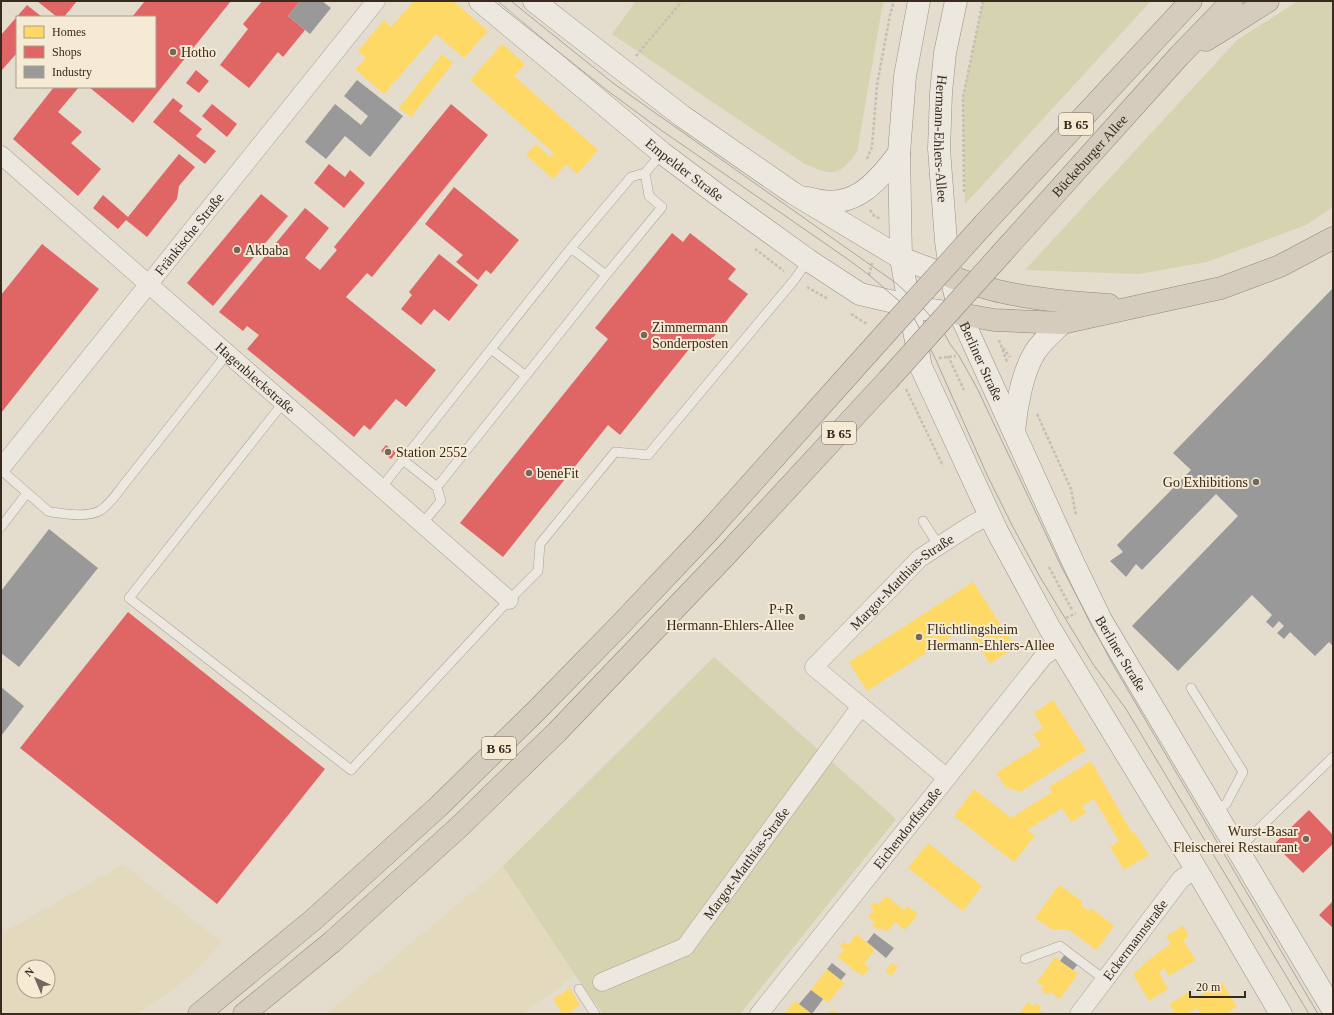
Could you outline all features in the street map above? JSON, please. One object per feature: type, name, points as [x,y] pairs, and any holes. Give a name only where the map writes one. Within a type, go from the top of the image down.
[{"type":"highway","points":[[1169,24],[1187,1]]},
{"type":"highway","name":"B 65","points":[[199,1014],[313,920],[439,806],[537,710],[708,532],[984,224],[1191,1]]},
{"type":"highway","name":"Bückeburger Allee","points":[[244,1014],[344,931],[459,827],[557,732],[728,553],[888,380],[1179,56],[1232,1]]},
{"type":"highway","points":[[1179,56],[1268,1]]},
{"type":"highway","points":[[960,314],[994,320],[1062,323],[1221,288],[1280,266],[1333,238]]},
{"type":"highway","points":[[951,277],[984,288],[1007,293],[1075,303],[1138,307]]},
{"type":"street","name":"Fränkische Straße","points":[[1,469],[376,1]]},
{"type":"street","name":"Empelder Straße","points":[[480,1],[662,153],[808,260],[860,294],[909,305]]},
{"type":"street","points":[[534,1],[682,116],[793,193],[901,258],[951,277]]},
{"type":"street","points":[[919,1],[905,76],[899,153],[901,258],[919,362],[997,531],[1048,627],[1196,869],[1281,1014]]},
{"type":"street","name":"Hermann-Ehlers-Allee","points":[[951,277],[946,241],[939,149],[941,94],[945,53],[956,1]]},
{"type":"street","points":[[793,193],[816,201],[836,203],[859,195],[883,175],[899,153]]},
{"type":"street","name":"Hagenbleckstraße","points":[[1,155],[509,600]]},
{"type":"street","name":"Berliner Straße","points":[[951,277],[960,314],[1101,620],[1333,1010]]},
{"type":"street","points":[[919,362],[984,288]]},
{"type":"street","points":[[909,305],[924,309],[960,314]]},
{"type":"street","points":[[1014,432],[1016,408],[1028,367],[1035,352],[1062,323]]},
{"type":"street","name":"Margot-Matthias-Straße","points":[[948,778],[814,667],[920,558],[971,525],[990,515]]},
{"type":"street","name":"Eichendorffstraße","points":[[759,1014],[1044,656],[1059,646]]},
{"type":"street","name":"Margot-Matthias-Straße","points":[[602,982],[685,947],[861,706]]},
{"type":"street","name":"Eckermannstraße","points":[[1079,1014],[1181,879],[1196,869]]},
{"type":"lane","points":[[381,488],[571,248],[631,177],[645,173],[662,153]]},
{"type":"lane","points":[[437,487],[662,207],[649,196],[645,173]]},
{"type":"lane","points":[[571,248],[606,276]]},
{"type":"lane","points":[[283,403],[129,598],[351,770],[509,600],[538,572],[540,544],[615,452],[648,455],[795,279],[808,260]]},
{"type":"lane","points":[[492,349],[526,376]]},
{"type":"lane","points":[[1,469],[27,493],[51,512],[85,514],[95,513],[102,510],[227,354]]},
{"type":"lane","points":[[403,460],[437,487],[441,501],[422,524]]},
{"type":"lane","points":[[1,527],[27,493]]},
{"type":"lane","points":[[923,521],[939,546]]},
{"type":"lane","points":[[1191,688],[1243,772],[1226,804],[1214,812]]},
{"type":"lane","points":[[1237,850],[1333,757]]},
{"type":"lane","points":[[1025,959],[1060,946],[1105,980]]},
{"type":"lane","points":[[579,989],[595,1014]]},
{"type":"path","points":[[634,57],[682,1]]},
{"type":"path","points":[[864,165],[872,147],[877,85],[890,14],[894,1]]},
{"type":"path","points":[[964,197],[963,97],[983,1]]},
{"type":"path","points":[[860,294],[870,270],[875,243],[874,216],[900,227]]},
{"type":"path","points":[[919,362],[948,356],[959,356],[1001,347],[1019,366],[1028,367]]},
{"type":"path","points":[[948,356],[964,390]]},
{"type":"path","points":[[1036,412],[1072,489],[1076,520]]},
{"type":"path","points":[[1049,567],[1074,614]]},
{"type":"path","points":[[1048,627],[1093,604]]},
{"type":"shaded area","points":[[636,1],[884,1],[857,152],[839,171],[827,172],[803,163],[612,34]]},
{"type":"shaded area","points":[[983,1],[1151,1],[965,204],[963,97]]},
{"type":"shaded area","points":[[1298,1],[1333,1],[1333,207],[1306,225],[1207,262],[1139,274],[1025,270],[1237,40]]},
{"type":"shaded area","points":[[714,657],[896,819],[740,1014],[603,1014],[575,975],[503,866]]},
{"type":"shaded area","points":[[123,864],[222,942],[191,976],[138,1014],[1,1014],[1,934]]},
{"type":"shaded area","points":[[503,866],[575,975],[523,1014],[326,1014]]},
{"type":"building: Homes","points":[[414,1],[453,1],[488,31],[464,58],[436,34],[384,94],[355,69],[366,58],[358,51],[384,20],[391,27]]},
{"type":"building: Homes","points":[[502,44],[525,64],[514,76],[598,150],[577,174],[566,164],[553,179],[526,155],[536,144],[550,157],[554,153],[470,80]]},
{"type":"building: Homes","points":[[442,54],[453,63],[411,117],[399,108]]},
{"type":"building: Homes","name":"Flüchtlingsheim Hermann-Ehlers-Allee","points":[[973,582],[1015,647],[990,664],[966,627],[867,691],[849,662]]},
{"type":"building: Homes","points":[[1053,700],[1086,750],[1020,792],[1006,787],[996,773],[1041,745],[1033,734],[1043,728],[1034,713]]},
{"type":"building: Homes","points":[[1091,761],[1132,833],[1134,832],[1149,855],[1124,870],[1110,847],[1119,841],[1094,799],[1082,806],[1086,813],[1071,822],[1062,808],[1027,830],[1035,836],[1014,862],[954,816],[974,789],[1011,818],[1052,792],[1049,787]]},
{"type":"building: Homes","points":[[928,843],[982,886],[963,911],[908,868]]},
{"type":"building: Homes","points":[[1059,885],[1082,901],[1081,905],[1088,911],[1091,908],[1114,926],[1096,950],[1068,929],[1053,930],[1035,918]]},
{"type":"building: Homes","points":[[886,896],[904,910],[907,906],[918,914],[905,930],[895,922],[887,932],[882,928],[880,931],[872,925],[875,922],[868,917],[874,910],[870,907],[874,902],[878,905]]},
{"type":"building: Homes","points":[[1183,926],[1189,936],[1183,940],[1196,960],[1169,976],[1164,968],[1159,973],[1168,989],[1149,1001],[1133,974],[1156,954],[1171,944],[1166,936]]},
{"type":"building: Homes","points":[[856,934],[875,949],[864,964],[870,968],[863,976],[858,972],[857,973],[838,957],[844,950],[840,947],[844,942],[848,945]]},
{"type":"building: Homes","points":[[1055,957],[1078,974],[1060,999],[1050,992],[1048,995],[1041,990],[1044,987],[1037,982]]},
{"type":"building: Homes","points":[[892,963],[898,967],[891,976],[885,971]]},
{"type":"building: Homes","points":[[827,969],[844,983],[828,1003],[811,990]]},
{"type":"building: Homes","points":[[1222,982],[1237,1007],[1228,1012],[1229,1014],[1201,1014],[1197,1008],[1187,1014],[1175,1014],[1169,1004],[1189,992],[1194,999]]},
{"type":"building: Homes","points":[[570,988],[580,1005],[569,1013],[570,1014],[562,1014],[553,999]]},
{"type":"building: Homes","points":[[795,1001],[799,1004],[812,1014],[784,1014]]},
{"type":"building: Homes","points":[[1028,1002],[1034,1006],[1036,1003],[1041,1007],[1039,1010],[1044,1014],[1019,1014]]},
{"type":"building: Homes","points":[[832,1010],[838,1014],[829,1014]]},
{"type":"building: Shops","points":[[37,1],[77,1],[65,16],[56,16]]},
{"type":"building: Shops","name":"Hotho","points":[[145,1],[231,1],[133,123],[90,88],[156,88],[156,16],[133,16]]},
{"type":"building: Shops","points":[[262,1],[300,1],[288,16],[305,30],[283,57],[278,52],[249,88],[220,65],[248,29],[243,24]]},
{"type":"building: Shops","points":[[27,5],[41,16],[17,16]]},
{"type":"building: Shops","points":[[16,18],[16,54],[1,71],[1,35]]},
{"type":"building: Shops","points":[[196,70],[209,81],[199,93],[186,83]]},
{"type":"building: Shops","points":[[53,88],[78,88],[58,112],[82,132],[71,143],[101,169],[78,196],[13,139]]},
{"type":"building: Shops","points":[[173,98],[183,106],[179,111],[202,129],[196,136],[216,151],[205,164],[153,122]]},
{"type":"building: Shops","points":[[212,104],[237,124],[227,137],[202,116]]},
{"type":"building: Shops","points":[[451,104],[488,135],[372,277],[367,273],[346,297],[436,370],[406,407],[396,399],[370,430],[364,425],[354,437],[247,349],[259,335],[247,326],[243,331],[219,312],[305,208],[329,228],[305,258],[320,270],[337,250],[334,247]]},
{"type":"building: Shops","points":[[179,154],[195,167],[179,186],[177,199],[147,237],[126,220],[118,229],[93,208],[103,195],[128,217]]},
{"type":"building: Shops","points":[[329,164],[345,177],[350,170],[365,183],[344,208],[314,183]]},
{"type":"building: Shops","points":[[454,187],[519,240],[491,274],[486,270],[478,280],[456,262],[463,255],[425,224]]},
{"type":"building: Shops","name":"Akbaba","points":[[261,194],[288,216],[213,306],[187,283]]},
{"type":"building: Shops","points":[[672,233],[683,242],[690,233],[736,269],[728,279],[748,294],[707,345],[698,338],[620,435],[608,425],[503,557],[460,523],[608,339],[595,328]]},
{"type":"building: Shops","points":[[42,244],[99,289],[1,413],[1,295]]},
{"type":"building: Shops","points":[[439,254],[478,285],[449,321],[434,309],[421,325],[401,309],[412,295],[409,292]]},
{"type":"building: Shops","name":"Station 2552","points":[[386,445],[396,453],[391,459],[381,451]]},
{"type":"building: Shops","points":[[128,612],[325,769],[217,904],[20,748]]},
{"type":"building: Shops","name":"Wurst-Basar Fleischerei Restaurant","points":[[1309,810],[1333,835],[1333,844],[1303,873],[1274,844]]},
{"type":"building: Shops","points":[[1333,901],[1333,928],[1319,915]]},
{"type":"building: Industry","points":[[300,1],[322,1],[331,8],[310,34],[288,16]]},
{"type":"building: Industry","points":[[357,80],[403,116],[370,157],[345,136],[326,159],[305,142],[335,104],[361,125],[368,116],[344,96]]},
{"type":"building: Industry","name":"Go Exhibitions","points":[[1333,288],[1333,646],[1329,642],[1315,656],[1290,632],[1284,639],[1277,633],[1284,626],[1279,621],[1273,628],[1266,622],[1272,615],[1252,595],[1178,671],[1132,626],[1238,516],[1216,494],[1142,570],[1136,564],[1126,577],[1110,561],[1123,552],[1117,545],[1191,470],[1173,453]]},
{"type":"building: Industry","points":[[49,529],[98,568],[19,667],[1,653],[1,591]]},
{"type":"building: Industry","points":[[1,687],[24,706],[1,736]]},
{"type":"building: Industry","points":[[874,933],[894,948],[886,958],[867,942]]},
{"type":"building: Industry","points":[[1065,954],[1078,964],[1073,970],[1060,961]]},
{"type":"building: Industry","points":[[832,963],[846,974],[841,980],[827,969]]},
{"type":"building: Industry","points":[[811,990],[823,999],[812,1014],[799,1004]]},
{"type":"tram line","points":[[494,1],[608,91],[658,128],[849,260],[869,275],[911,313],[935,358],[988,477],[1040,577],[1093,664],[1126,709],[1309,1014]]},
{"type":"tram line","points":[[511,1],[613,83],[896,283],[924,309],[943,331],[977,388],[1061,566],[1112,663],[1318,1014]]},
{"type":"place","name":"Hotho","points":[[173,52]]},
{"type":"place","name":"Akbaba","points":[[237,250]]},
{"type":"place","name":"Zimmermann Sonderposten","points":[[644,335]]},
{"type":"place","name":"Station 2552","points":[[388,452]]},
{"type":"place","name":"beneFit","points":[[529,473]]},
{"type":"place","name":"Go Exhibitions","points":[[1256,482]]},
{"type":"place","name":"P+R Hermann-Ehlers-Allee","points":[[802,617]]},
{"type":"place","name":"Flüchtlingsheim Hermann-Ehlers-Allee","points":[[919,637]]},
{"type":"place","name":"Wurst-Basar Fleischerei Restaurant","points":[[1306,839]]}]
